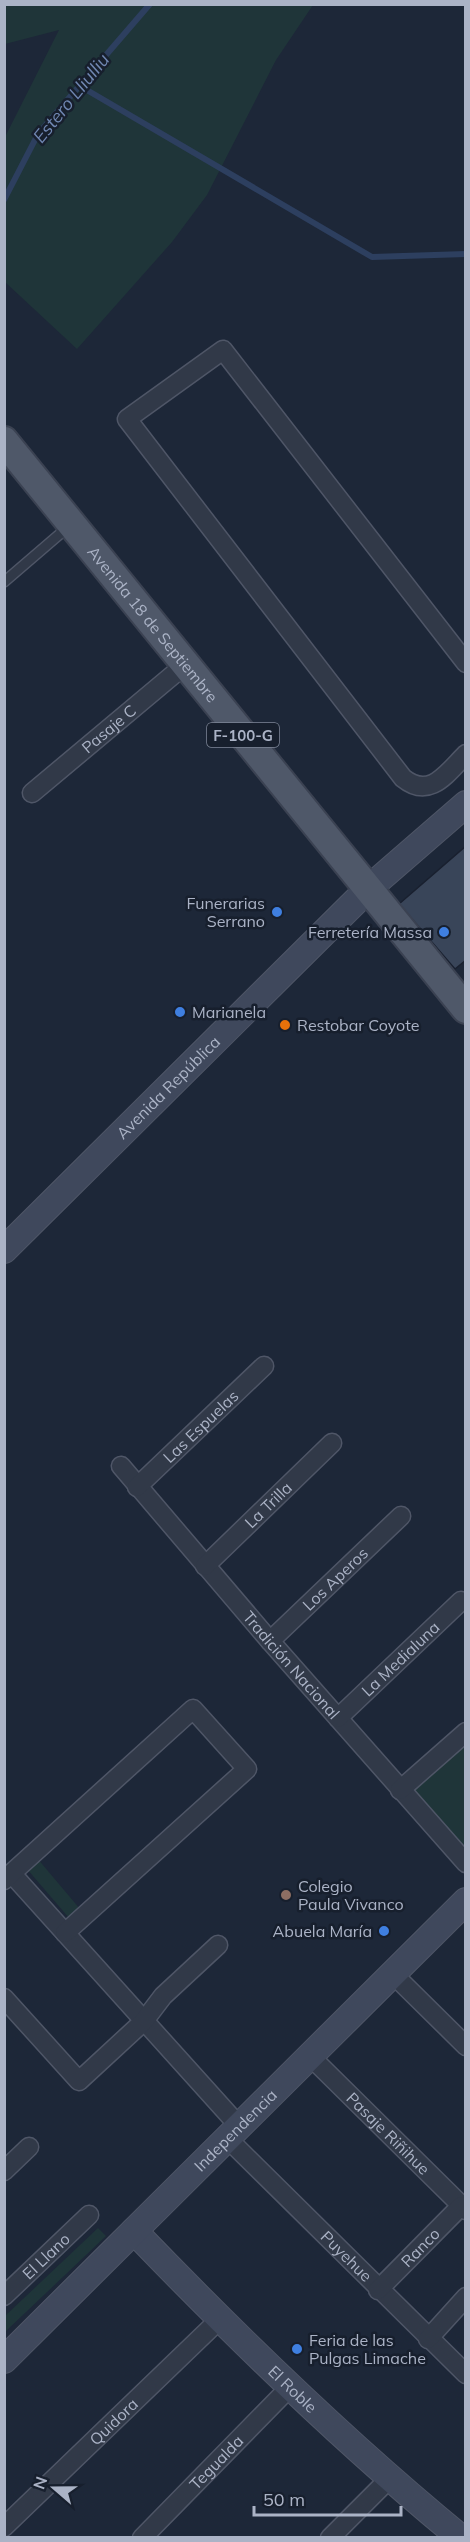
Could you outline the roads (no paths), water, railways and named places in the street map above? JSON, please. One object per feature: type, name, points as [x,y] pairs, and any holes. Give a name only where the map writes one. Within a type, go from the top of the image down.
[{"type":"main road","name":"Avenida 18 de Septiembre","points":[[13,451],[465,1009]]},
{"type":"main road","name":"Avenida República","points":[[4,1250],[368,889],[465,804]]},
{"type":"main road","name":"Independencia","points":[[4,2360],[465,1901]]},
{"type":"main road","name":"El Roble","points":[[134,2231],[389,2479],[461,2538]]},
{"type":"street","points":[[465,663],[223,350],[127,419],[403,778],[412,785],[423,787],[433,784],[465,754]]},
{"type":"street","name":"Pasaje C","points":[[32,793],[186,664]]},
{"type":"street","name":"Las Espuelas","points":[[137,1486],[264,1366]]},
{"type":"street","name":"La Trilla","points":[[205,1566],[332,1443]]},
{"type":"street","name":"Tradición Nacional","points":[[121,1466],[205,1566],[465,1863]]},
{"type":"street","name":"Los Aperos","points":[[270,1641],[401,1516]]},
{"type":"street","name":"La Medialuna","points":[[339,1718],[461,1600]]},
{"type":"street","points":[[8,1877],[193,1709],[247,1769],[65,1933]]},
{"type":"street","points":[[400,1790],[465,1732]]},
{"type":"street","name":"Puyehue","points":[[8,1877],[65,1933],[144,2021],[233,2132],[378,2290],[465,2374]]},
{"type":"street","points":[[4,1998],[79,2081],[144,2021],[163,1996],[218,1945]]},
{"type":"street","points":[[392,1973],[465,2046]]},
{"type":"street","name":"Pasaje Riñihue","points":[[310,2056],[463,2208]]},
{"type":"street","points":[[4,2171],[29,2147]]},
{"type":"street","name":"Ranco","points":[[378,2290],[463,2208]]},
{"type":"street","name":"El Llano","points":[[4,2296],[89,2215]]},
{"type":"street","points":[[428,2339],[465,2297]]},
{"type":"street","name":"Quidora","points":[[4,2527],[221,2318]]},
{"type":"street","name":"Tegualda","points":[[142,2538],[291,2386]]},
{"type":"street","points":[[330,2538],[389,2479]]},
{"type":"lane","points":[[4,582],[72,524]]},
{"type":"waterway","name":"Estero Lliulliu","points":[[4,200],[38,134],[150,4]]},
{"type":"waterway","points":[[80,86],[372,257],[466,254]]},
{"type":"place","name":"Funerarias Serrano","points":[[277,912]]},
{"type":"place","name":"Ferretería Massa","points":[[444,932]]},
{"type":"place","name":"Marianela","points":[[180,1012]]},
{"type":"place","name":"Restobar Coyote","points":[[285,1025]]},
{"type":"place","name":"Colegio Paula Vivanco","points":[[286,1895]]},
{"type":"place","name":"Abuela María","points":[[384,1931]]},
{"type":"place","name":"Feria de las Pulgas Limache","points":[[297,2349]]}]
